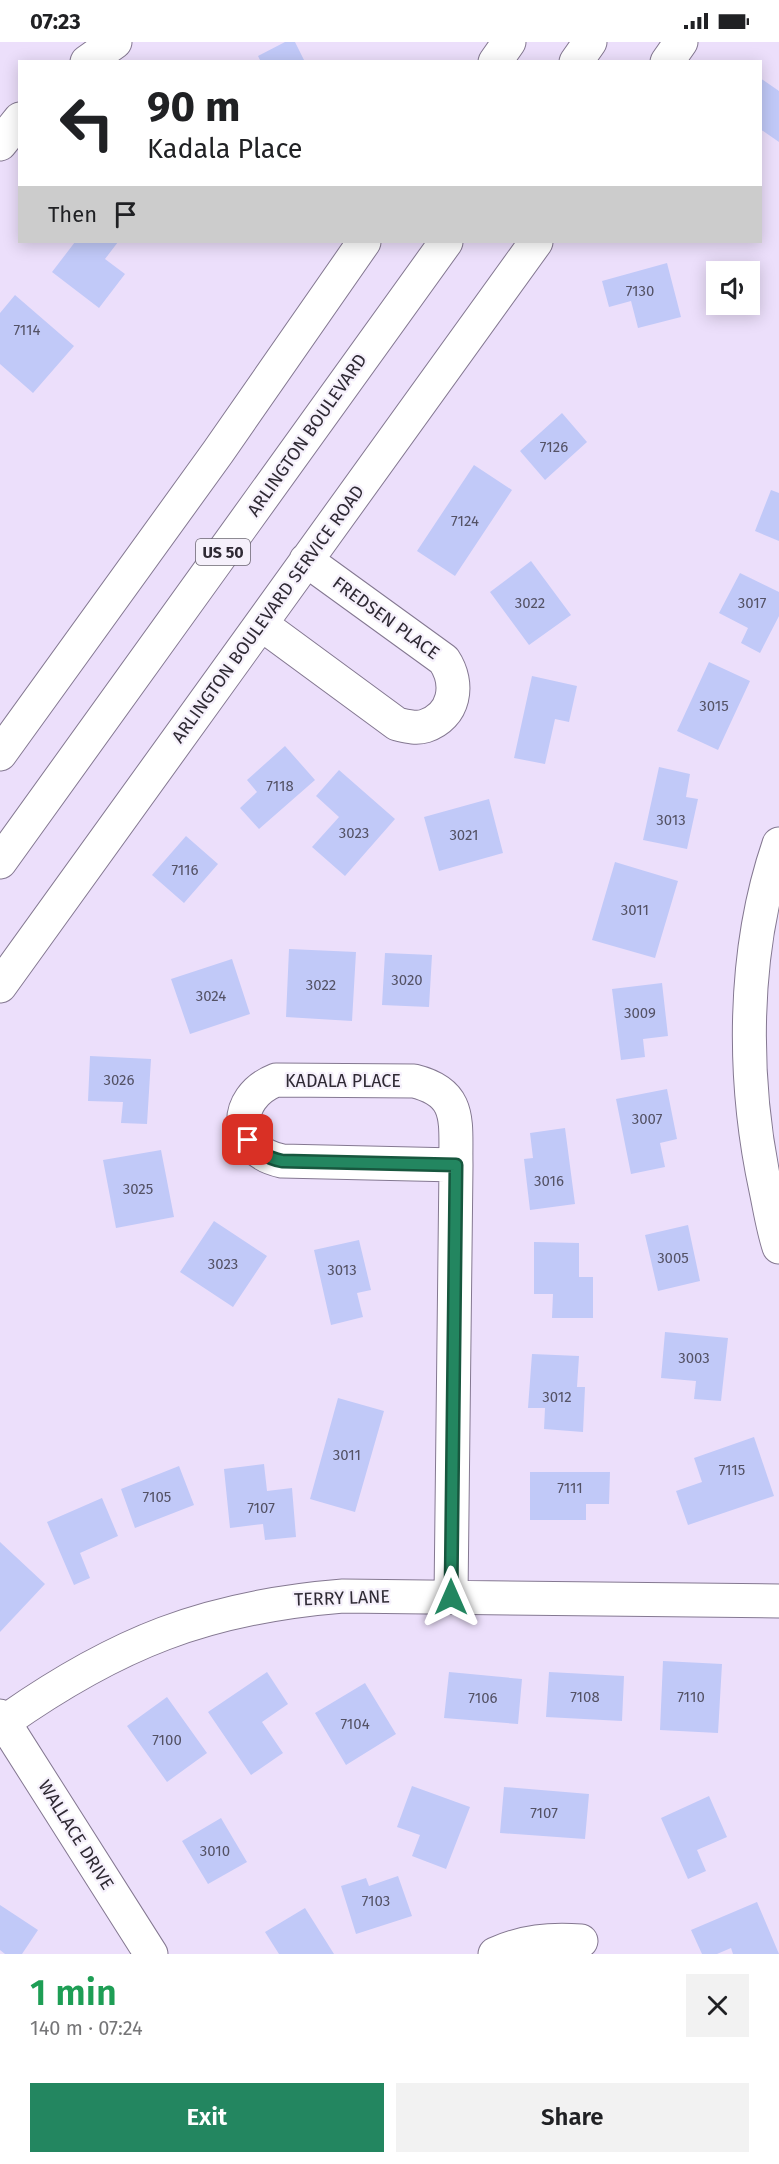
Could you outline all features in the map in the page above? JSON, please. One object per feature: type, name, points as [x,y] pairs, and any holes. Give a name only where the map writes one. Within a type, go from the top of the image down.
[{"type":"main road","points":[[90,60],[115,42]]},
{"type":"main road","points":[[496,60],[509,42]]},
{"type":"main road","points":[[577,60],[590,42]]},
{"type":"main road","points":[[668,60],[681,42]]},
{"type":"main road","points":[[0,144],[18,122]]},
{"type":"main road","points":[[0,754],[218,452],[363,243]]},
{"type":"main road","name":"ARLINGTON BOULEVARD","points":[[0,862],[445,243]]},
{"type":"main road","name":"ARLINGTON BOULEVARD SERVICE ROAD","points":[[0,986],[536,243]]},
{"type":"main road","name":"FREDSEN PLACE","points":[[261,624],[397,724],[412,727],[425,726],[441,714],[452,698],[455,685],[453,673],[444,660],[306,560]]},
{"type":"main road","points":[[779,844],[759,930],[749,1023],[751,1099],[758,1156],[779,1248]]},
{"type":"main road","name":"KADALA PLACE","points":[[451,1597],[456,1165],[454,1113],[449,1100],[434,1086],[414,1081],[276,1080],[252,1094],[246,1107],[243,1120],[248,1140],[258,1151],[269,1158],[282,1161],[456,1165]]},
{"type":"main road","name":"TERRY LANE","points":[[2,1719],[98,1661],[168,1630],[244,1608],[284,1601],[343,1596],[779,1600]]},
{"type":"main road","name":"WALLACE DRIVE","points":[[2,1719],[151,1954]]},
{"type":"main road","points":[[495,1954],[518,1944],[549,1939],[581,1941]]},
{"type":"building","points":[[285,42],[295,42],[304,60],[260,60],[258,56]]},
{"type":"building","points":[[762,79],[779,91],[779,142],[762,130]]},
{"type":"building","points":[[74,243],[117,243],[105,259],[125,274],[99,308],[52,272]]},
{"type":"building","points":[[667,263],[681,317],[638,328],[631,301],[609,307],[602,281]]},
{"type":"building","points":[[15,295],[74,346],[33,393],[0,364],[0,313]]},
{"type":"building","points":[[562,413],[587,442],[545,480],[520,451]]},
{"type":"building","points":[[474,465],[512,490],[455,576],[417,551]]},
{"type":"building","points":[[771,490],[779,493],[779,541],[755,531]]},
{"type":"building","points":[[531,561],[571,615],[529,645],[490,592]]},
{"type":"building","points":[[740,573],[779,592],[779,616],[760,653],[741,643],[748,628],[719,613]]},
{"type":"building","points":[[709,662],[750,681],[718,750],[677,731]]},
{"type":"building","points":[[532,676],[577,686],[569,722],[555,719],[545,764],[514,758]]},
{"type":"building","points":[[285,746],[315,780],[259,829],[240,808],[257,792],[247,780]]},
{"type":"building","points":[[659,767],[690,774],[686,797],[698,799],[687,849],[643,840]]},
{"type":"building","points":[[339,770],[395,819],[345,876],[312,847],[339,817],[316,796]]},
{"type":"building","points":[[489,799],[503,853],[439,871],[424,817]]},
{"type":"building","points":[[186,836],[218,864],[184,903],[152,875]]},
{"type":"building","points":[[615,862],[678,881],[655,958],[592,940]]},
{"type":"building","points":[[289,949],[356,952],[352,1021],[286,1017]]},
{"type":"building","points":[[385,953],[432,955],[429,1007],[382,1005]]},
{"type":"building","points":[[232,959],[250,1014],[190,1034],[171,979]]},
{"type":"building","points":[[662,983],[668,1036],[643,1039],[645,1057],[621,1060],[612,989]]},
{"type":"building","points":[[90,1056],[151,1059],[147,1124],[121,1123],[123,1102],[88,1101]]},
{"type":"building","points":[[667,1089],[677,1139],[660,1143],[665,1167],[631,1174],[616,1099]]},
{"type":"building","points":[[565,1128],[575,1204],[530,1210],[524,1159],[533,1158],[530,1133]]},
{"type":"building","points":[[161,1150],[174,1217],[116,1228],[103,1160]]},
{"type":"building","points":[[214,1221],[267,1256],[233,1307],[180,1272]]},
{"type":"building","points":[[688,1225],[700,1281],[658,1291],[645,1235]]},
{"type":"building","points":[[359,1240],[371,1290],[357,1293],[363,1317],[331,1325],[314,1250]]},
{"type":"building","points":[[534,1242],[579,1243],[579,1277],[593,1277],[593,1318],[552,1318],[553,1294],[534,1294]]},
{"type":"building","points":[[665,1332],[728,1338],[721,1401],[694,1399],[696,1381],[661,1378]]},
{"type":"building","points":[[532,1354],[579,1356],[577,1387],[585,1387],[583,1432],[544,1429],[545,1408],[528,1408]]},
{"type":"building","points":[[338,1398],[384,1411],[355,1512],[310,1499]]},
{"type":"building","points":[[754,1437],[774,1496],[688,1525],[676,1491],[702,1482],[694,1458]]},
{"type":"building","points":[[264,1464],[267,1491],[292,1488],[296,1537],[265,1540],[263,1524],[230,1528],[224,1469]]},
{"type":"building","points":[[179,1466],[194,1505],[135,1528],[121,1489]]},
{"type":"building","points":[[530,1472],[610,1472],[609,1504],[586,1504],[586,1520],[530,1520]]},
{"type":"building","points":[[102,1498],[118,1536],[80,1553],[90,1578],[74,1585],[47,1522]]},
{"type":"building","points":[[0,1542],[45,1584],[0,1632]]},
{"type":"building","points":[[663,1661],[722,1664],[718,1733],[660,1730]]},
{"type":"building","points":[[267,1672],[288,1704],[262,1722],[283,1753],[251,1775],[208,1712]]},
{"type":"building","points":[[449,1672],[522,1679],[518,1724],[444,1718]]},
{"type":"building","points":[[549,1672],[624,1676],[622,1721],[546,1717]]},
{"type":"building","points":[[365,1683],[396,1734],[346,1765],[315,1713]]},
{"type":"building","points":[[167,1697],[207,1753],[167,1782],[127,1726]]},
{"type":"building","points":[[412,1786],[470,1807],[446,1869],[412,1856],[420,1835],[397,1827]]},
{"type":"building","points":[[504,1787],[589,1794],[585,1839],[500,1833]]},
{"type":"building","points":[[709,1796],[727,1837],[697,1850],[706,1871],[688,1879],[661,1818]]},
{"type":"building","points":[[221,1818],[247,1862],[208,1884],[182,1841]]},
{"type":"building","points":[[398,1876],[412,1916],[356,1934],[341,1886],[366,1878],[369,1886]]},
{"type":"building","points":[[757,1902],[779,1954],[733,1954],[731,1948],[717,1954],[702,1954],[691,1930]]},
{"type":"building","points":[[0,1905],[38,1930],[22,1954],[5,1954],[0,1950]]},
{"type":"building","points":[[305,1908],[334,1954],[279,1954],[265,1932]]},
{"type":"route","points":[[248,1140],[258,1151],[269,1158],[282,1161],[456,1165],[455,1429],[451,1597]]}]
